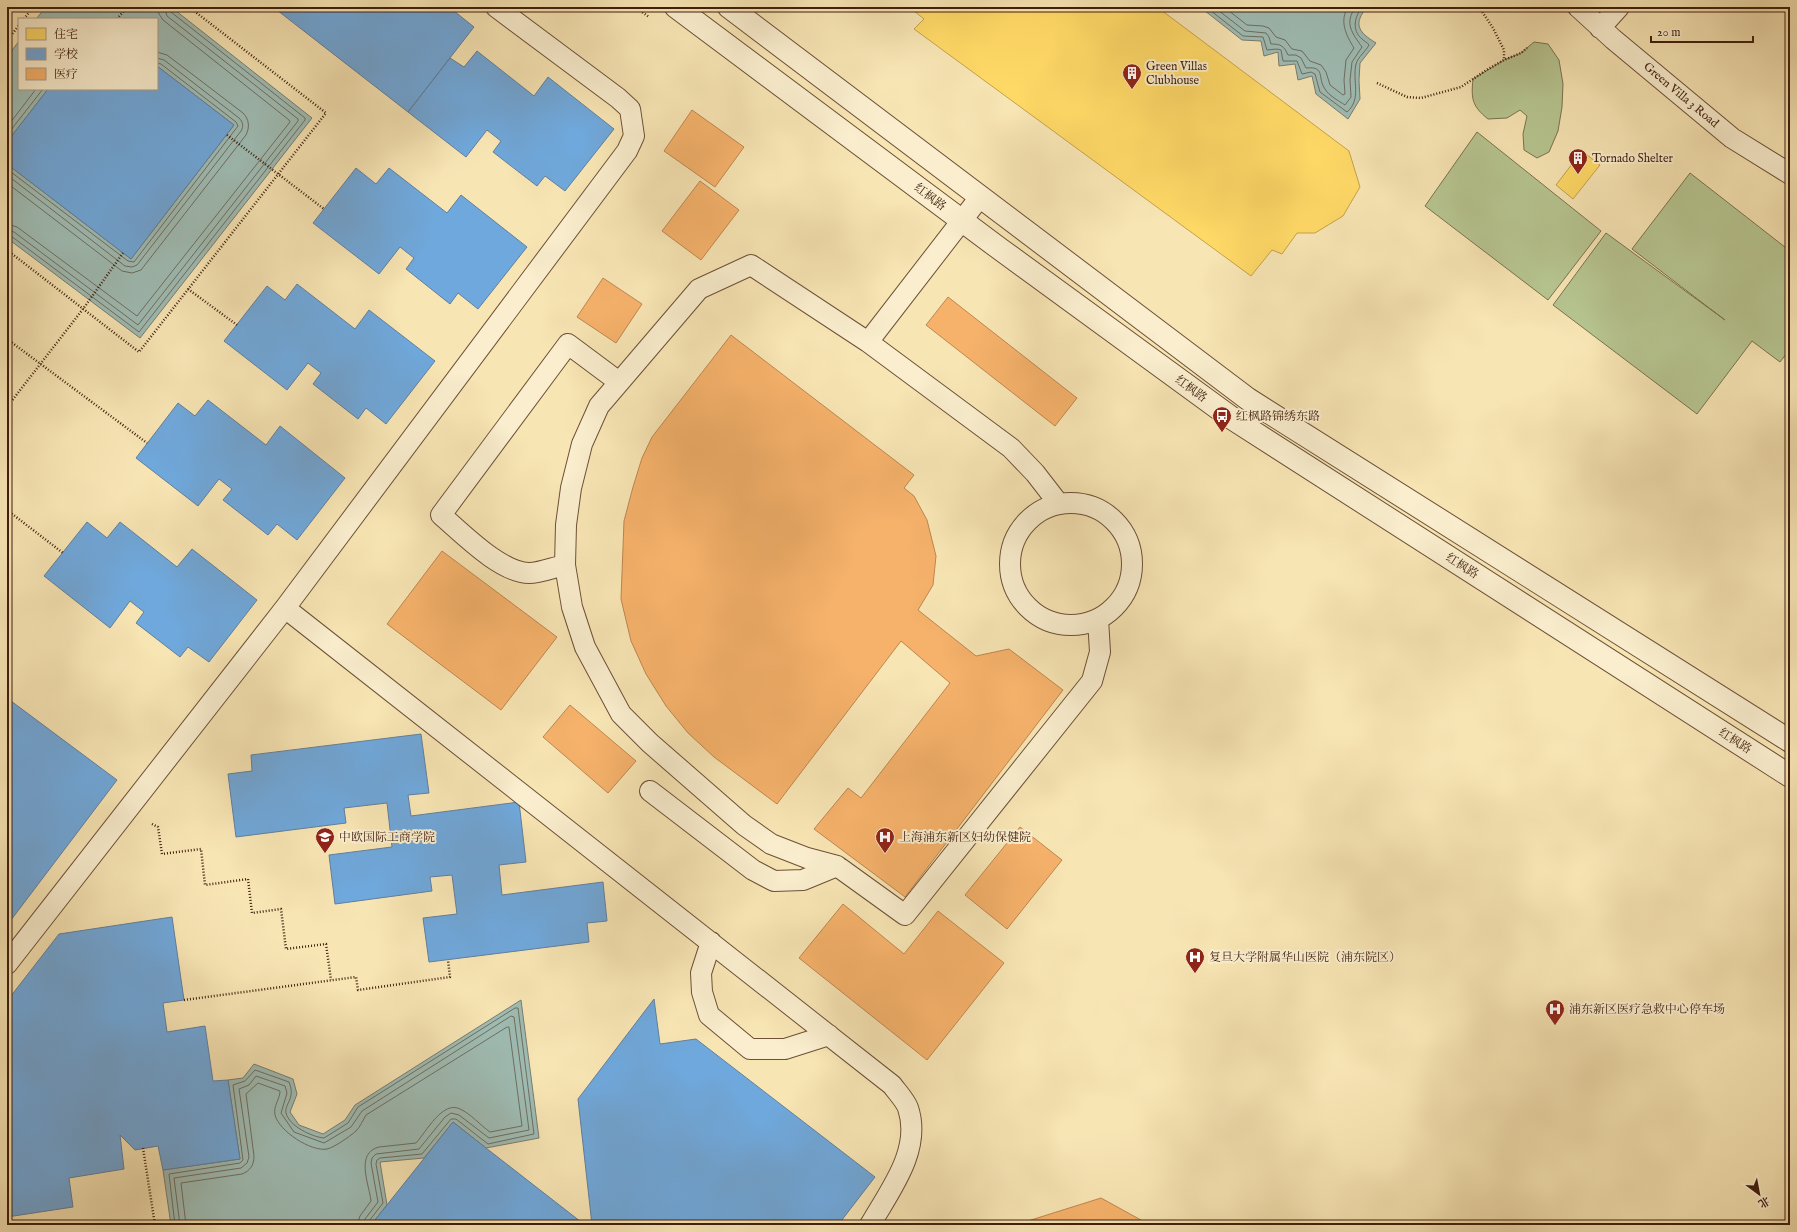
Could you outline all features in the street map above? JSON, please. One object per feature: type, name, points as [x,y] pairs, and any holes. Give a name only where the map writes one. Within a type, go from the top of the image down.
[{"type":"street","name":"红枫路","points":[[676,7],[962,221],[1233,419],[1790,776]]},
{"type":"street","points":[[729,7],[1248,399],[1790,741]]},
{"type":"lane","points":[[7,964],[285,608],[627,151],[634,136],[630,110],[618,98],[496,7]]},
{"type":"lane","name":"Green Villa 3 Road","points":[[1578,7],[1600,28],[1732,138],[1790,174]]},
{"type":"lane","points":[[1600,28],[1619,7]]},
{"type":"lane","points":[[868,342],[980,197]]},
{"type":"lane","points":[[1059,504],[1035,473],[1011,448],[868,342],[751,265],[699,289],[599,406],[582,444],[571,488],[566,525],[565,565],[572,607],[585,647],[621,714],[650,743],[744,825],[771,844],[807,858],[837,866],[905,915],[1092,681],[1100,652],[1098,619]]},
{"type":"lane","points":[[565,565],[529,573],[504,566],[476,546],[441,515],[568,344],[619,382]]},
{"type":"lane","points":[[1078,503],[1097,508],[1114,519],[1126,535],[1132,554],[1132,573],[1126,592],[1115,608],[1098,619],[1078,625],[1072,625],[1058,624],[1039,617],[1023,602],[1013,585],[1010,564],[1014,543],[1024,525],[1039,512],[1059,504],[1078,503]]},
{"type":"lane","points":[[285,608],[892,1084],[908,1107],[912,1135],[904,1166],[870,1225]]},
{"type":"lane","points":[[650,791],[753,870],[774,881],[803,880],[837,866]]},
{"type":"lane","points":[[711,942],[702,973],[702,992],[709,1015],[750,1049],[785,1049],[829,1035]]},
{"type":"path","points":[[25,18],[33,7]]},
{"type":"path","points":[[118,18],[126,7]]},
{"type":"path","points":[[7,250],[139,352],[326,113],[189,7]]},
{"type":"path","points":[[1479,7],[1493,28],[1504,50],[1504,60]]},
{"type":"path","points":[[7,41],[18,26]]},
{"type":"path","points":[[1377,82],[1408,98],[1421,98],[1461,87],[1504,60],[1521,54],[1527,48]]},
{"type":"path","points":[[226,135],[324,209]]},
{"type":"path","points":[[7,407],[83,309],[123,253]]},
{"type":"path","points":[[188,289],[237,325]]},
{"type":"path","points":[[7,339],[147,443]]},
{"type":"path","points":[[7,510],[63,552]]},
{"type":"path","points":[[126,810],[158,827],[162,854],[201,849],[205,885],[248,879],[252,912],[281,909],[286,949],[326,944],[331,980]]},
{"type":"path","points":[[184,1000],[356,977],[358,990],[450,977],[448,960]]},
{"type":"path","points":[[134,1225],[154,1224],[143,1148]]},
{"type":"green space","points":[[1534,42],[1548,44],[1559,60],[1563,84],[1562,107],[1558,131],[1549,152],[1537,158],[1524,150],[1523,134],[1527,116],[1520,110],[1507,118],[1488,119],[1476,106],[1472,92],[1473,79],[1504,60],[1521,53]]},
{"type":"green space","points":[[1477,132],[1601,231],[1548,300],[1425,206]]},
{"type":"green space","points":[[1690,173],[1790,251],[1790,349],[1780,362],[1752,341],[1697,414],[1553,305],[1606,233],[1725,320],[1632,249]]},
{"type":"water","points":[[46,7],[171,7],[312,118],[140,338],[7,238],[7,164],[131,259],[234,125],[158,67],[158,18],[37,18]]},
{"type":"water","points":[[1200,7],[1367,7],[1360,18],[1360,27],[1365,35],[1376,43],[1360,63],[1360,99],[1348,119],[1316,94],[1312,76],[1298,80],[1295,64],[1279,66],[1278,52],[1264,56],[1261,41],[1242,40]]},
{"type":"water","points":[[18,42],[18,90],[47,90],[7,142],[7,57]]},
{"type":"water","points":[[521,1000],[539,1138],[486,1148],[453,1122],[424,1158],[380,1162],[387,1205],[371,1225],[171,1225],[163,1170],[240,1159],[228,1080],[243,1078],[254,1064],[293,1079],[297,1094],[290,1112],[299,1125],[323,1134],[345,1120],[355,1105]]},
{"type":"building: 住宅","name":"Green Villas Clubhouse","points":[[909,7],[1157,7],[1349,151],[1360,187],[1343,216],[1315,233],[1297,233],[1282,254],[1272,250],[1251,276],[914,29],[924,19]]},
{"type":"building: 住宅","name":"Tornado Shelter","points":[[1582,151],[1600,165],[1573,199],[1556,185]]},
{"type":"building: 学校","points":[[273,7],[449,7],[474,27],[408,112]]},
{"type":"building: 学校","points":[[477,51],[534,96],[548,77],[614,129],[565,191],[545,176],[537,186],[493,152],[501,141],[487,130],[466,157],[408,112],[450,58],[464,67]]},
{"type":"building: 学校","points":[[158,67],[234,125],[131,259],[7,164],[7,142],[47,90],[158,90]]},
{"type":"building: 学校","points":[[356,168],[376,184],[389,168],[447,213],[461,195],[527,247],[478,309],[458,293],[450,304],[406,269],[414,258],[400,247],[379,274],[313,223]]},
{"type":"building: 学校","points":[[297,284],[355,329],[369,310],[435,361],[386,424],[366,408],[358,419],[313,384],[321,373],[308,363],[287,390],[224,341],[267,286],[285,300]]},
{"type":"building: 学校","points":[[208,400],[266,445],[280,426],[345,478],[297,540],[277,524],[268,535],[223,500],[232,489],[219,479],[198,506],[136,458],[178,403],[195,416]]},
{"type":"building: 学校","points":[[87,522],[107,538],[120,522],[177,567],[192,549],[257,600],[209,662],[188,647],[180,657],[136,623],[144,612],[130,601],[110,628],[44,576]]},
{"type":"building: 学校","points":[[7,698],[117,780],[8,924],[7,923]]},
{"type":"building: 学校","points":[[421,734],[429,793],[408,795],[411,816],[519,802],[526,862],[499,865],[502,895],[603,882],[607,921],[587,923],[589,942],[429,962],[423,918],[457,914],[452,875],[430,877],[432,891],[335,904],[329,855],[392,847],[387,803],[344,808],[346,823],[236,837],[228,774],[252,771],[251,755]]},
{"type":"building: 学校","points":[[172,917],[184,1000],[163,1003],[167,1032],[205,1026],[213,1081],[228,1080],[240,1159],[163,1170],[158,1146],[135,1150],[120,1135],[124,1169],[69,1178],[73,1207],[7,1217],[7,1001],[59,934]]},
{"type":"building: 学校","points":[[654,999],[660,1044],[696,1039],[875,1177],[838,1225],[592,1225],[578,1099]]},
{"type":"building: 学校","points":[[453,1122],[486,1148],[585,1225],[371,1225]]},
{"type":"building: 医疗","points":[[692,110],[744,147],[715,187],[664,151]]},
{"type":"building: 医疗","points":[[700,181],[739,210],[701,260],[662,231]]},
{"type":"building: 医疗","points":[[603,278],[642,304],[616,343],[577,317]]},
{"type":"building: 医疗","points":[[948,297],[1077,398],[1055,426],[926,325]]},
{"type":"building: 医疗","points":[[731,335],[914,475],[904,488],[914,496],[927,520],[936,556],[933,585],[918,610],[976,656],[1009,649],[1063,690],[905,897],[814,829],[848,788],[861,798],[950,683],[901,641],[777,804],[714,757],[688,733],[666,706],[646,674],[631,641],[621,599],[624,521],[642,458],[652,437]]},
{"type":"building: 医疗","points":[[442,551],[557,637],[501,710],[387,624]]},
{"type":"building: 医疗","points":[[570,705],[636,761],[608,793],[543,737]]},
{"type":"building: 医疗","points":[[1020,827],[1062,860],[1007,929],[965,895]]},
{"type":"building: 医疗","points":[[843,904],[904,954],[938,911],[1004,963],[927,1060],[799,958]]},
{"type":"building: 医疗","points":[[1101,1198],[1150,1225],[1015,1225]]},
{"type":"place","name":"Green Villas Clubhouse","points":[[1132,90]]},
{"type":"place","name":"Tornado Shelter","points":[[1578,175]]},
{"type":"place","name":"红枫路锦绣东路","points":[[1222,433]]},
{"type":"place","name":"中欧国际工商学院","points":[[325,854]]},
{"type":"place","name":"上海浦东新区妇幼保健院","points":[[885,854]]},
{"type":"place","name":"复旦大学附属华山医院（浦东院区）","points":[[1195,974]]},
{"type":"place","name":"浦东新区医疗急救中心停车场","points":[[1555,1026]]}]
